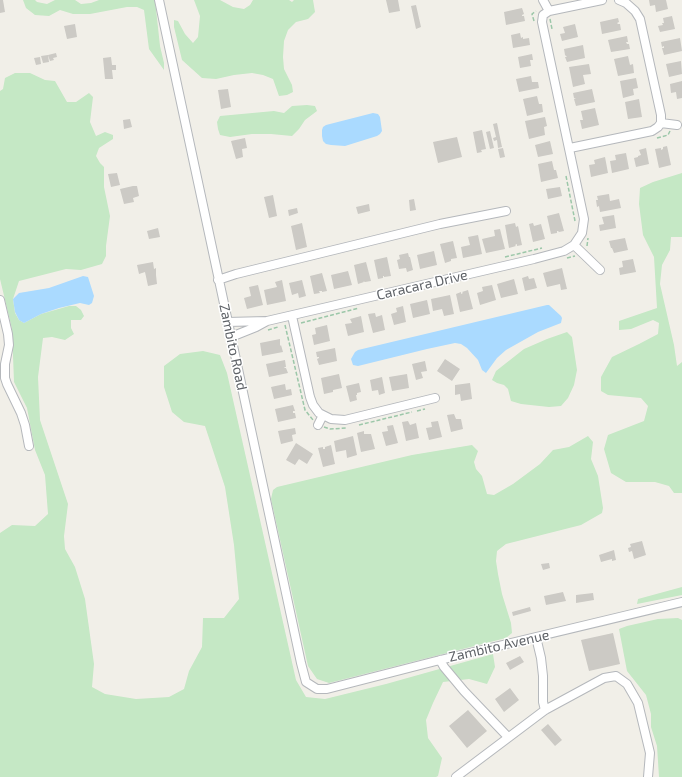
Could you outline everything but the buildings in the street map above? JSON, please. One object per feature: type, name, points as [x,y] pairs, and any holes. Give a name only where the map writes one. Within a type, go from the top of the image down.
[{"type":"street","name":"Zambito Road","points":[[159,0],[301,664],[306,682],[316,689]]},
{"type":"street","points":[[600,270],[574,245],[582,233],[584,219],[542,22],[543,15],[547,7],[602,0]]},
{"type":"street","points":[[570,148],[652,131],[661,123],[661,115],[640,19],[635,11],[626,2],[619,0]]},
{"type":"street","points":[[661,123],[677,125]]},
{"type":"street","points":[[218,280],[236,274],[440,224],[506,211]]},
{"type":"street","name":"Caracara Drive","points":[[227,322],[293,320],[564,251],[574,245]]},
{"type":"street","points":[[0,300],[9,345],[5,364],[7,384],[23,419],[29,446]]},
{"type":"street","points":[[293,320],[310,397],[319,413],[331,419],[345,420],[431,399]]},
{"type":"street","name":"Caracara Drive","points":[[231,337],[268,321]]},
{"type":"street","points":[[318,425],[323,415]]},
{"type":"street","name":"Zambito Avenue","points":[[316,689],[327,689],[440,660],[682,602]]},
{"type":"street","points":[[536,637],[541,658],[543,676],[542,702],[545,710]]},
{"type":"street","points":[[440,660],[464,691],[508,737]]},
{"type":"street","points":[[456,777],[545,710],[604,678],[616,676],[627,684],[638,703],[650,753],[648,777]]},
{"type":"path","points":[[534,21],[532,14],[547,7],[552,22],[552,30]]},
{"type":"path","points":[[565,169],[576,223]]},
{"type":"path","points":[[565,259],[574,257],[587,247],[588,236]]},
{"type":"path","points":[[503,258],[548,247]]},
{"type":"path","points":[[352,426],[330,429],[318,425],[306,413],[301,398],[285,325],[293,320],[359,308]]},
{"type":"path","points":[[263,331],[278,327]]},
{"type":"path","points":[[359,425],[425,409],[431,399]]},
{"type":"green space","points":[[23,0],[35,0],[37,2],[47,4],[55,0],[75,0],[81,4],[99,0],[155,0],[164,70],[149,49],[144,10],[137,7],[127,7],[90,14],[73,14],[60,10],[49,16],[35,15],[26,8]]},
{"type":"green space","points":[[194,0],[220,0],[233,7],[244,9],[250,5],[253,0],[289,0],[292,2],[294,0],[313,0],[315,12],[308,19],[296,22],[288,30],[284,41],[284,69],[292,85],[293,92],[287,95],[279,96],[273,79],[252,73],[216,79],[202,78],[182,60],[174,27],[174,20],[178,21],[185,34],[193,43],[198,37],[200,16]]},
{"type":"green space","points":[[15,73],[30,73],[45,80],[55,81],[67,102],[76,102],[89,93],[93,97],[90,122],[96,136],[105,132],[113,135],[113,139],[99,148],[96,156],[104,167],[104,187],[110,216],[106,256],[102,264],[81,270],[66,269],[19,281],[13,299],[15,313],[19,320],[24,323],[41,314],[69,306],[76,306],[81,310],[84,316],[81,320],[71,320],[71,328],[74,334],[65,340],[52,337],[43,338],[38,377],[40,420],[68,504],[64,536],[65,549],[75,567],[85,599],[94,664],[92,687],[105,694],[136,699],[169,697],[184,689],[189,671],[202,647],[203,618],[224,618],[239,599],[234,545],[225,487],[205,426],[184,422],[172,412],[164,387],[164,366],[180,354],[203,351],[220,355],[227,373],[296,680],[306,697],[325,699],[386,684],[493,654],[495,667],[487,684],[469,679],[443,682],[433,703],[426,720],[428,738],[442,758],[438,776],[0,777],[0,533],[12,525],[35,526],[48,514],[45,475],[35,450],[27,408],[14,382],[12,329],[0,279],[0,91],[3,89],[5,78]]},
{"type":"green space","points":[[292,106],[315,106],[317,111],[305,120],[292,136],[252,134],[230,137],[220,135],[218,129],[217,122],[220,116],[274,111],[284,113]]},
{"type":"green space","points":[[682,173],[682,237],[671,237],[670,250],[662,265],[660,284],[674,345],[677,366],[682,362],[682,493],[674,493],[669,486],[655,482],[626,482],[611,473],[604,449],[608,435],[644,421],[648,406],[641,398],[608,395],[601,391],[601,377],[612,357],[658,334],[659,323],[653,320],[631,329],[619,330],[619,321],[657,308],[654,257],[643,235],[639,204],[640,188],[653,182]]},
{"type":"green space","points":[[567,332],[572,337],[577,370],[574,385],[568,398],[561,406],[549,407],[521,404],[511,401],[508,389],[504,385],[492,380],[496,371],[524,349]]},
{"type":"green space","points":[[588,436],[593,442],[591,459],[598,476],[603,508],[602,513],[581,525],[506,544],[497,551],[496,561],[498,574],[502,594],[511,623],[512,633],[506,638],[329,683],[317,679],[308,666],[271,499],[273,490],[277,487],[412,455],[472,445],[478,451],[474,462],[476,469],[482,476],[487,494],[494,495],[513,484],[540,464],[553,450],[569,447]]},
{"type":"green space","points":[[682,587],[682,595],[637,604],[638,599]]},
{"type":"green space","points":[[678,618],[682,620],[682,777],[659,777],[657,746],[651,727],[651,714],[646,695],[627,671],[619,629],[658,619]]},
{"type":"water","points":[[373,113],[378,114],[380,117],[382,131],[377,136],[345,146],[326,144],[323,141],[322,130],[326,125]]},
{"type":"water","points":[[83,276],[88,277],[94,296],[92,303],[89,305],[80,303],[59,308],[41,314],[24,323],[19,320],[15,312],[13,299],[19,293],[49,288]]},
{"type":"water","points":[[549,305],[561,316],[561,323],[538,332],[506,350],[497,358],[486,373],[482,370],[478,360],[467,348],[461,344],[455,343],[358,366],[353,365],[351,359],[358,350]]}]
